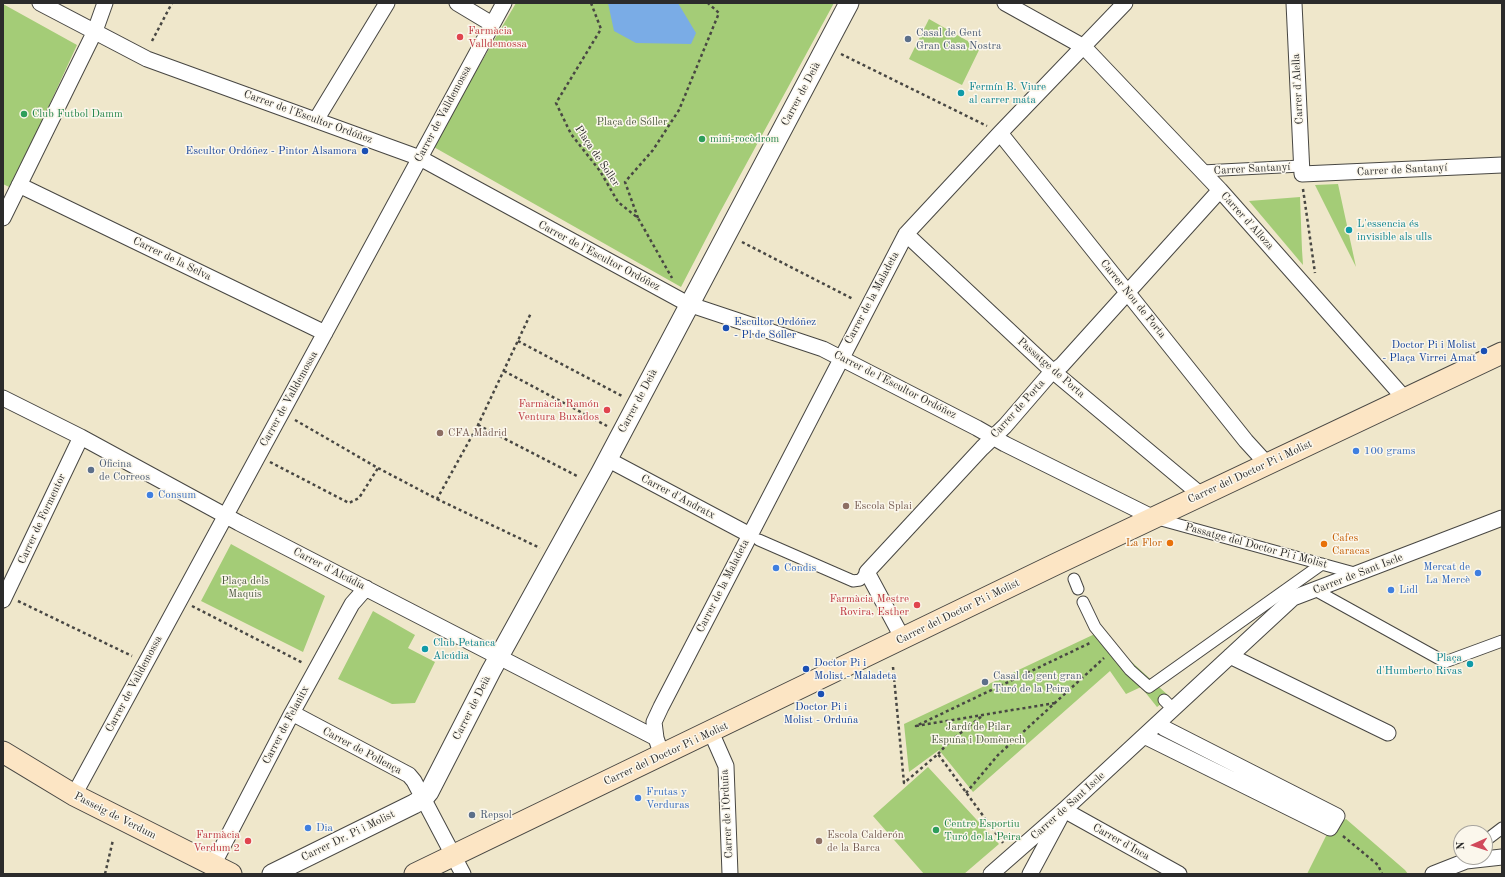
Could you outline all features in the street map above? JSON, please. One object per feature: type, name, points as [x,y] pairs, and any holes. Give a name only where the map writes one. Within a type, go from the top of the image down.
[{"type":"main road","name":"Carrer del Doctor Pi i Molist","points":[[415,874],[659,747],[711,732],[1201,495],[1502,353]]},
{"type":"main road","name":"Passeig de Verdum","points":[[3,752],[74,795],[222,870]]},
{"type":"street","name":"Carrer de l'Escultor Ordóñez","points":[[40,3],[148,59],[420,158],[688,304],[823,349],[841,357],[1005,444],[1154,518]]},
{"type":"street","points":[[3,218],[7,199],[19,185],[95,31],[105,3]]},
{"type":"street","points":[[316,120],[387,3]]},
{"type":"street","points":[[457,3],[492,24]]},
{"type":"street","name":"Carrer de Valldemossa","points":[[74,795],[504,3]]},
{"type":"street","name":"Carrer de Deià","points":[[424,798],[429,792],[849,3]]},
{"type":"street","name":"Carrer d'Alloza","points":[[1005,3],[1084,47],[1220,190],[1404,399]]},
{"type":"street","name":"Carrer de la Maladeta","points":[[659,747],[654,722],[754,538],[841,357],[906,234],[994,129],[1084,47],[1125,3]]},
{"type":"street","name":"Carrer d'Alella","points":[[1294,3],[1302,170]]},
{"type":"street","name":"Carrer Nou de Porta","points":[[994,129],[1246,441],[1267,464]]},
{"type":"street","name":"Carrer de Santanyí","points":[[1302,170],[1502,164]]},
{"type":"street","name":"Carrer Santanyí","points":[[1202,171],[1302,170]]},
{"type":"street","name":"Carrer de la Selva","points":[[19,185],[325,333]]},
{"type":"street","name":"Carrer de Porta","points":[[867,572],[994,437],[1049,375],[1055,373],[1220,190]]},
{"type":"street","name":"Passatge de Porta","points":[[906,234],[1055,373],[1201,495]]},
{"type":"street","name":"Carrer d'Alcúdia","points":[[3,398],[81,437],[499,658],[659,747]]},
{"type":"street","name":"Carrer de Formentor","points":[[9,599],[81,437]]},
{"type":"street","name":"Carrer d'Andratx","points":[[607,459],[754,538],[853,581],[860,580],[867,572]]},
{"type":"street","name":"Passatge del Doctor Pi i Molist","points":[[1154,518],[1358,574]]},
{"type":"street","name":"Carrer de Sant Iscle","points":[[991,874],[1064,810],[1144,736],[1168,705],[1230,656],[1293,598],[1502,518]]},
{"type":"street","name":"Carrer de Sant Iscle","points":[[1112,648],[1130,670],[1149,687],[1322,564]]},
{"type":"street","points":[[867,572],[903,639]]},
{"type":"street","name":"Carrer de Felanitx","points":[[222,870],[292,713],[352,604],[366,588]]},
{"type":"street","points":[[1315,590],[1445,662],[1502,641]]},
{"type":"street","points":[[1083,602],[1095,627],[1112,648]]},
{"type":"street","points":[[1230,656],[1388,733]]},
{"type":"street","name":"Carrer de Pollença","points":[[292,713],[414,780],[463,874]]},
{"type":"street","points":[[1144,736],[1336,831],[1337,816],[1164,728]]},
{"type":"street","name":"Carrer de l'Orduña","points":[[711,732],[726,766],[730,874]]},
{"type":"street","name":"Carrer Dr. Pi i Molist","points":[[272,874],[424,798]]},
{"type":"street","points":[[1030,874],[1064,810]]},
{"type":"street","name":"Carrer d'Inca","points":[[1064,810],[1179,874]]},
{"type":"street","points":[[1493,835],[1502,828]]},
{"type":"street","points":[[1433,874],[1466,861],[1502,857]]},
{"type":"path","points":[[152,42],[172,3]]},
{"type":"path","name":"Plaça de Soller","points":[[591,3],[600,29],[556,103],[571,134],[600,171],[618,202],[638,218],[674,282]]},
{"type":"path","points":[[638,218],[626,182],[653,150],[679,110],[719,12],[708,3]]},
{"type":"path","points":[[826,47],[994,129]]},
{"type":"path","points":[[1302,170],[1315,274]]},
{"type":"path","points":[[740,241],[853,300]]},
{"type":"path","points":[[437,499],[478,425],[531,313]]},
{"type":"path","name":"Carrer de Deià","points":[[518,341],[628,399]]},
{"type":"path","points":[[504,371],[611,428]]},
{"type":"path","points":[[291,418],[378,468],[437,499],[543,550]]},
{"type":"path","points":[[478,425],[583,479]]},
{"type":"path","points":[[269,461],[349,503],[359,498],[378,468]]},
{"type":"path","points":[[9,599],[136,657]]},
{"type":"path","points":[[190,605],[306,665]]},
{"type":"path","points":[[1055,703],[916,726],[1103,637]]},
{"type":"path","points":[[966,793],[998,755],[1106,657],[1112,648]]},
{"type":"path","points":[[893,667],[904,783],[938,754],[949,742],[983,716]]},
{"type":"path","points":[[938,754],[1007,848]]},
{"type":"path","points":[[1336,831],[1350,840],[1378,865],[1382,874]]},
{"type":"path","points":[[105,874],[113,840]]},
{"type":"green space","name":"Plaça de Sóller","points":[[516,3],[834,3],[681,287],[432,146]]},
{"type":"green space","name":"Club Futbol Damm","points":[[3,4],[77,45],[11,188],[3,184]]},
{"type":"green space","points":[[929,19],[980,48],[962,85],[909,59]]},
{"type":"green space","points":[[1338,184],[1356,267],[1315,185]]},
{"type":"green space","points":[[1300,197],[1302,250],[1303,265],[1249,201]]},
{"type":"green space","name":"Plaça dels Maquis","points":[[231,544],[325,596],[303,652],[201,601]]},
{"type":"green space","points":[[373,611],[415,635],[408,648],[435,662],[415,703],[392,704],[338,679]]},
{"type":"green space","name":"Jardí de Pilar Espuña i Domènech","points":[[1099,632],[1170,697],[1157,707],[1141,687],[1126,694],[1110,671],[973,792],[939,750],[909,772],[904,724]]},
{"type":"green space","name":"Centre Esportiu Turó de la Peira","points":[[928,767],[999,844],[964,874],[924,874],[873,816]]},
{"type":"green space","points":[[1346,819],[1408,874],[1307,874],[1330,828]]},
{"type":"water","points":[[608,3],[678,3],[696,33],[691,44],[636,43],[614,31]]},
{"type":"place","name":"Farmàcia Valldemossa","points":[[460,37]]},
{"type":"place","name":"Casal de Gent Gran Casa Nostra","points":[[908,39]]},
{"type":"place","name":"Fermín B. Viure al carrer mata","points":[[961,93]]},
{"type":"place","name":"Club Futbol Damm","points":[[24,114]]},
{"type":"place","name":"mini-rocòdrom","points":[[702,139]]},
{"type":"place","name":"Escultor Ordóñez - Pintor Alsamora","points":[[365,151]]},
{"type":"place","name":"L'essencia és invisible als ulls","points":[[1349,230]]},
{"type":"place","name":"Escultor Ordóñez - Pl de Sóller","points":[[726,328]]},
{"type":"place","name":"Doctor Pi i Molist - Plaça Virrei Amat","points":[[1484,351]]},
{"type":"place","name":"Farmàcia Ramón Ventura Buxados","points":[[607,410]]},
{"type":"place","name":"CFA Madrid","points":[[440,433]]},
{"type":"place","name":"100 grams","points":[[1356,451]]},
{"type":"place","name":"Oficina de Correos","points":[[91,470]]},
{"type":"place","name":"Consum","points":[[150,495]]},
{"type":"place","name":"Escola Splai","points":[[846,506]]},
{"type":"place","name":"La Flor","points":[[1170,543]]},
{"type":"place","name":"Cafes Caracas","points":[[1324,544]]},
{"type":"place","name":"Condis","points":[[776,568]]},
{"type":"place","name":"Mercat de La Mercè","points":[[1478,573]]},
{"type":"place","name":"Lidl","points":[[1391,590]]},
{"type":"place","name":"Farmàcia Mestre Rovira, Esther","points":[[917,605]]},
{"type":"place","name":"Club Petanca Alcúdia","points":[[425,649]]},
{"type":"place","name":"Plaça d'Humberto Rivas","points":[[1470,664]]},
{"type":"place","name":"Doctor Pi i Molist - Maladeta","points":[[806,669]]},
{"type":"place","name":"Casal de gent gran Turó de la Peira","points":[[985,682]]},
{"type":"place","name":"Doctor Pi i Molist - Orduña","points":[[821,694]]},
{"type":"place","name":"Frutas y Verduras","points":[[638,798]]},
{"type":"place","name":"Repsol","points":[[472,815]]},
{"type":"place","name":"Dia","points":[[308,828]]},
{"type":"place","name":"Centre Esportiu Turó de la Peira","points":[[936,830]]},
{"type":"place","name":"Farmàcia Verdum 2","points":[[248,841]]},
{"type":"place","name":"Escola Calderón de la Barca","points":[[819,841]]}]
